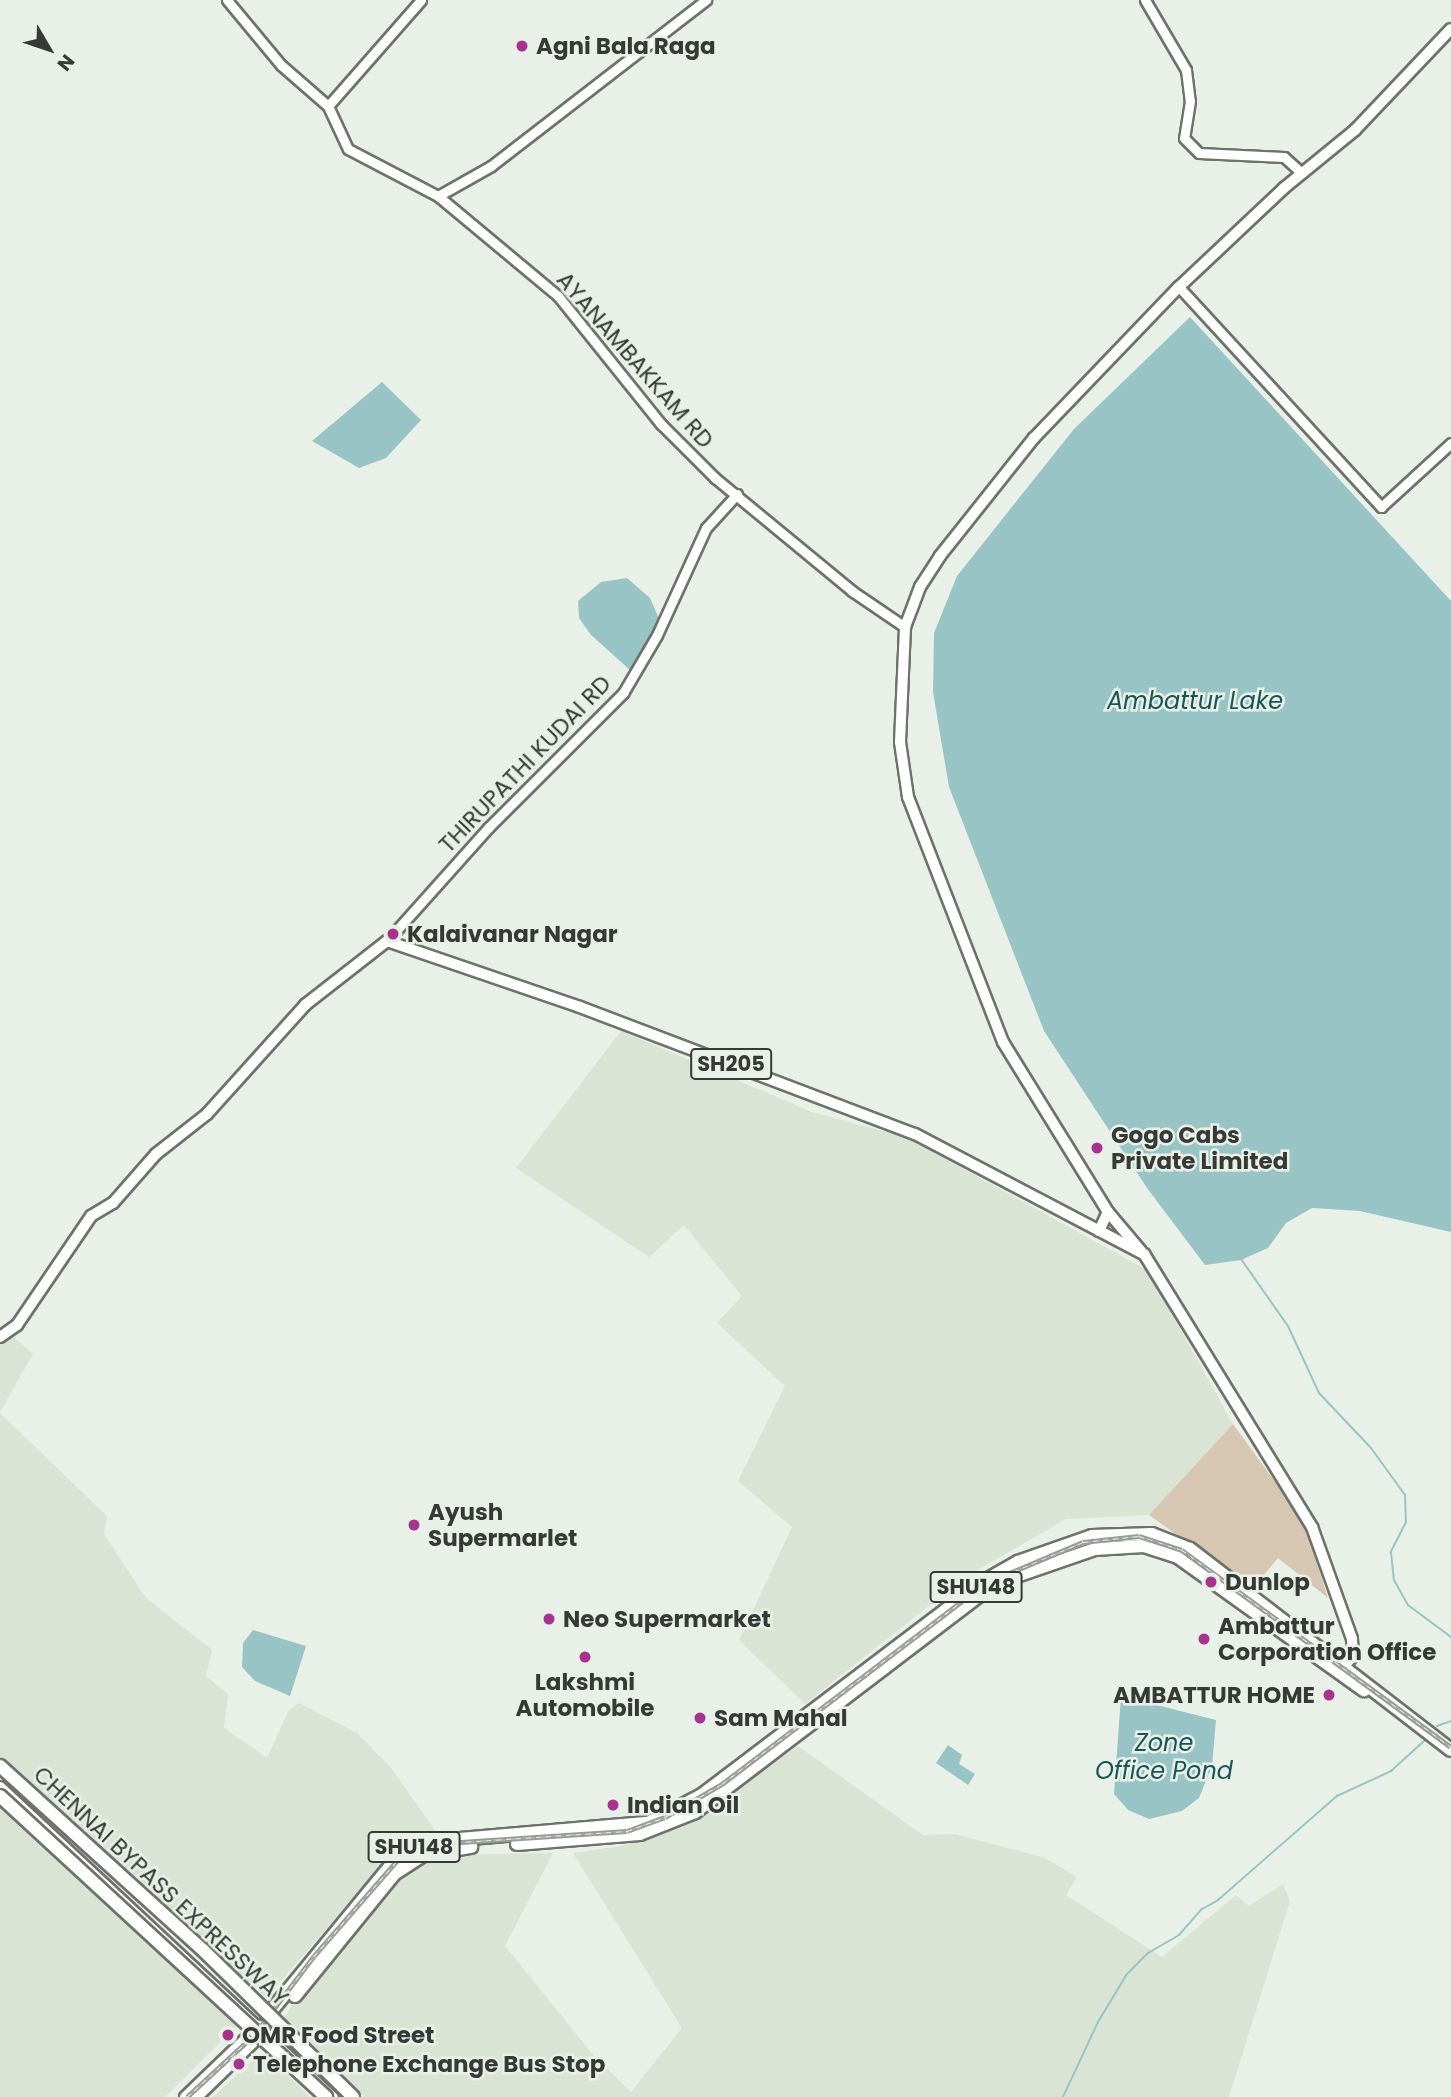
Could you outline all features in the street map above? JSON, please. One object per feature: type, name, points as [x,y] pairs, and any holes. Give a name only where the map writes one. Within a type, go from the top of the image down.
[{"type":"highway","name":"SHU148","points":[[267,2023],[400,1854],[448,1840],[648,1824],[702,1795],[981,1583],[1066,1542],[1131,1532],[1169,1539],[1243,1586],[1338,1666],[1451,1750]]},
{"type":"highway","name":"SHU148","points":[[1436,1741],[1451,1760]]},
{"type":"highway","name":"CHENNAI BYPASS EXPRESSWAY","points":[[0,1766],[203,1950],[353,2097]]},
{"type":"highway","name":"CHENNAI BYPASS EXPRESSWAY","points":[[0,1796],[326,2097]]},
{"type":"main road","points":[[1338,1666],[1353,1656],[1352,1639],[1312,1527],[1143,1254],[1108,1212],[1003,1042],[908,797],[900,742],[905,627],[925,578],[994,485],[1179,288],[1302,173],[1355,130],[1451,29]]},
{"type":"main road","points":[[0,1337],[18,1325],[91,1216],[113,1203],[156,1154],[216,1105],[305,1005],[387,941]]},
{"type":"main road","name":"SH205","points":[[387,941],[580,1007],[915,1134],[1143,1254]]},
{"type":"main road","points":[[1099,1231],[1108,1212]]},
{"type":"main road","points":[[0,1774],[346,2097]]},
{"type":"main road","points":[[0,1787],[267,2023],[333,2097]]},
{"type":"main road","name":"SHU148","points":[[185,2097],[267,2023]]},
{"type":"main road","name":"SHU148","points":[[197,2097],[267,2023]]},
{"type":"street","name":"AYANAMBAKKAM RD","points":[[227,0],[281,65],[328,106],[348,149],[438,196],[558,296],[661,424],[715,478],[852,591],[905,627]]},
{"type":"street","points":[[328,106],[421,0]]},
{"type":"street","points":[[438,196],[491,166],[706,0]]},
{"type":"street","points":[[1145,0],[1186,70],[1190,101],[1184,138],[1199,153],[1284,157],[1302,173]]},
{"type":"street","points":[[1179,288],[1381,507],[1451,443]]},
{"type":"street","name":"THIRUPATHI KUDAI RD","points":[[387,941],[489,827],[623,693],[657,635],[706,528],[737,494]]},
{"type":"shaded area","points":[[621,1031],[812,1112],[905,1137],[1147,1270],[1233,1424],[1149,1515],[1066,1519],[964,1578],[805,1704],[739,1640],[792,1527],[738,1481],[785,1386],[717,1323],[742,1296],[684,1225],[649,1257],[516,1168]]},
{"type":"shaded area","points":[[13,1336],[33,1354],[0,1412],[0,1341]]},
{"type":"shaded area","points":[[0,1413],[107,1516],[104,1534],[146,1598],[212,1650],[206,1676],[228,1694],[224,1728],[267,1758],[289,1710],[299,1703],[357,1733],[391,1768],[437,1833],[411,1840],[386,1860],[266,1998],[0,1757]]},
{"type":"shaded area","points":[[1233,1424],[1304,1522],[1328,1598],[1278,1558],[1252,1589],[1149,1515]]},
{"type":"shaded area","points":[[798,1746],[923,1835],[955,1834],[1045,1858],[1077,1877],[1066,1895],[1162,1957],[1236,1895],[1249,1906],[1283,1884],[1290,1901],[1229,2097],[365,2097],[284,2017],[355,1925],[399,1878],[442,1855],[553,1853],[505,1946],[595,2057],[631,2092],[682,2028],[573,1853],[621,1846],[690,1823]]},
{"type":"shaded area","points":[[0,1807],[240,2023],[165,2097],[0,2097]]},
{"type":"shaded area","points":[[267,2055],[310,2097],[213,2097],[257,2056]]},
{"type":"water","name":"Ambattur Lake","points":[[1190,317],[1451,601],[1451,1232],[1360,1211],[1312,1208],[1286,1223],[1268,1248],[1241,1260],[1205,1265],[1147,1188],[1044,1031],[949,787],[933,692],[934,633],[957,576],[1074,429]]},
{"type":"water","points":[[382,382],[421,420],[386,458],[359,468],[312,441]]},
{"type":"water","points":[[627,578],[650,598],[660,621],[630,670],[591,635],[579,618],[578,601],[601,582]]},
{"type":"water","points":[[253,1630],[306,1646],[290,1696],[255,1681],[242,1667],[243,1643]]},
{"type":"water","name":"Zone Office Pond","points":[[1121,1696],[1216,1720],[1212,1766],[1199,1798],[1182,1811],[1149,1819],[1128,1810],[1114,1794]]},
{"type":"water","points":[[948,1745],[962,1755],[959,1764],[975,1774],[968,1785],[936,1763]]},
{"type":"waterway","points":[[1241,1259],[1288,1326],[1319,1393],[1371,1448],[1405,1495],[1406,1522],[1391,1552],[1394,1580],[1408,1605],[1451,1637]]},
{"type":"waterway","points":[[1437,1726],[1451,1721]]},
{"type":"waterway","points":[[1063,2097],[1098,2022],[1127,1974],[1148,1953],[1179,1935],[1202,1909],[1218,1900],[1337,1796],[1391,1771],[1424,1741]]},
{"type":"railway","points":[[187,2097],[254,2035],[314,1956],[400,1857],[420,1847],[446,1843],[627,1831],[665,1817],[722,1784],[986,1583],[1083,1542],[1139,1536],[1182,1550],[1451,1747]]},
{"type":"place","name":"Agni Bala Raga","points":[[522,46]]},
{"type":"place","name":"Kalaivanar Nagar","points":[[393,934]]},
{"type":"place","name":"Gogo Cabs Private Limited","points":[[1097,1148]]},
{"type":"place","name":"Ayush Supermarlet","points":[[414,1525]]},
{"type":"place","name":"Dunlop","points":[[1211,1582]]},
{"type":"place","name":"Neo Supermarket","points":[[549,1619]]},
{"type":"place","name":"Ambattur Corporation Office","points":[[1204,1639]]},
{"type":"place","name":"Lakshmi Automobile","points":[[585,1657]]},
{"type":"place","name":"AMBATTUR HOME","points":[[1329,1695]]},
{"type":"place","name":"Sam Mahal","points":[[700,1718]]},
{"type":"place","name":"Indian Oil","points":[[613,1805]]},
{"type":"place","name":"OMR Food Street","points":[[228,2035]]},
{"type":"place","name":"Telephone Exchange Bus Stop","points":[[239,2064]]}]
